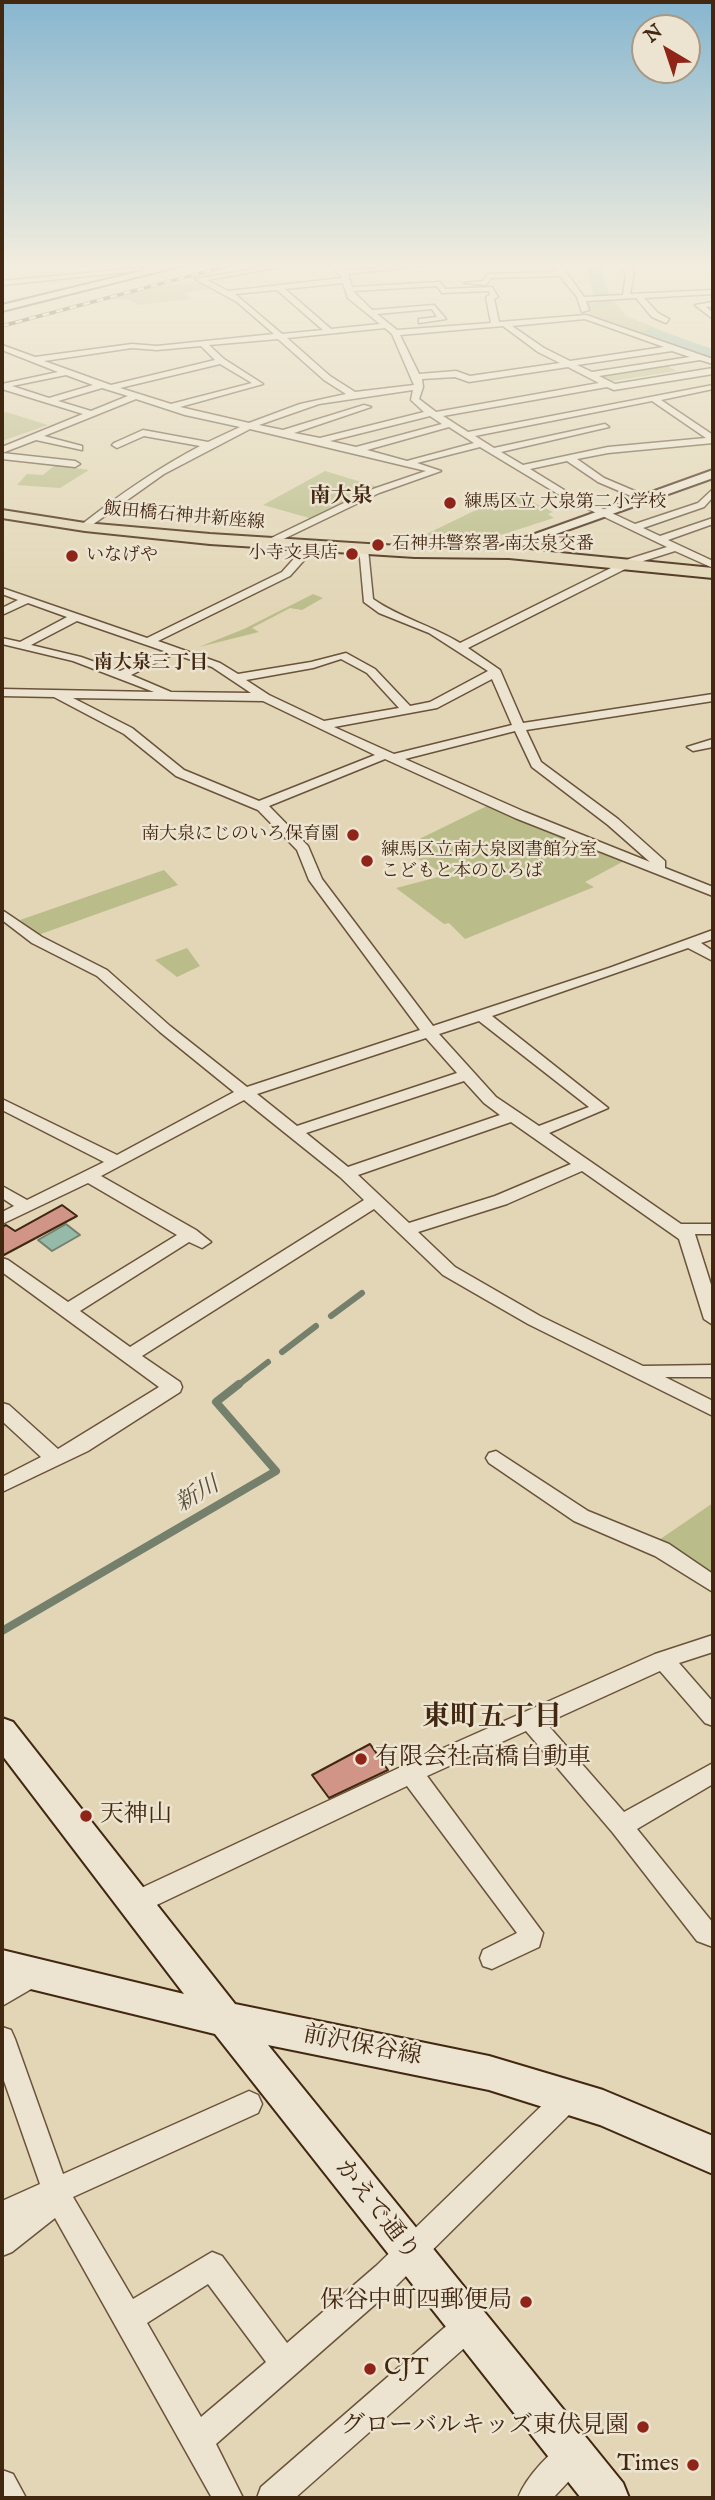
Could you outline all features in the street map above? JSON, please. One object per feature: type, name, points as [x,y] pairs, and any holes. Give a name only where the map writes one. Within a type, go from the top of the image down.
[{"type":"main road","name":"飯田橋石神井新座線","points":[[2,514],[85,527],[269,543],[380,550],[492,552]]},
{"type":"main road","points":[[492,552],[713,573]]},
{"type":"street","points":[[23,382],[2,386],[88,413]]},
{"type":"street","points":[[90,382],[243,426],[321,441],[411,462],[436,471],[376,491],[269,543]]},
{"type":"street","points":[[47,401],[130,382]]},
{"type":"street","points":[[171,407],[259,384],[255,382]]},
{"type":"street","points":[[332,382],[387,422]]},
{"type":"street","points":[[418,382],[415,400],[433,414],[598,512],[713,565]]},
{"type":"street","points":[[522,382],[551,396]]},
{"type":"street","points":[[603,382],[619,388],[654,382]]},
{"type":"street","points":[[321,441],[387,422],[551,396],[607,384]]},
{"type":"street","points":[[85,527],[121,497],[243,426],[303,406],[419,387]]},
{"type":"street","points":[[470,434],[713,387]]},
{"type":"street","points":[[14,398],[26,394]]},
{"type":"street","points":[[2,450],[88,413],[136,396]]},
{"type":"street","points":[[653,398],[713,439]]},
{"type":"street","points":[[283,433],[367,407]]},
{"type":"street","points":[[496,450],[606,427],[569,407]]},
{"type":"street","points":[[357,450],[451,424]]},
{"type":"street","points":[[117,445],[146,433],[209,445]]},
{"type":"street","points":[[33,436],[79,448]]},
{"type":"street","points":[[521,468],[624,448],[713,439]]},
{"type":"street","points":[[25,458],[59,443]]},
{"type":"street","points":[[411,462],[484,443]]},
{"type":"street","points":[[2,456],[75,464]]},
{"type":"street","points":[[569,458],[601,480],[641,497]]},
{"type":"street","points":[[492,552],[598,512],[713,474]]},
{"type":"street","points":[[633,528],[701,505],[713,492]]},
{"type":"street","points":[[701,505],[713,509]]},
{"type":"street","points":[[658,540],[713,521]]},
{"type":"street","points":[[149,641],[286,574],[311,546]]},
{"type":"street","points":[[462,647],[627,564],[673,548]]},
{"type":"street","points":[[363,549],[368,600],[383,611],[462,647],[496,672],[536,764],[638,843],[660,864],[658,869]]},
{"type":"street","points":[[2,591],[216,665],[265,697],[389,756],[520,815],[713,892]]},
{"type":"street","points":[[2,612],[26,600]]},
{"type":"street","points":[[22,645],[74,618]]},
{"type":"street","points":[[2,641],[77,659],[171,694]]},
{"type":"street","points":[[122,675],[174,650]]},
{"type":"street","points":[[235,678],[310,665],[342,655],[371,671],[408,710]]},
{"type":"street","points":[[323,725],[433,705],[496,672]]},
{"type":"street","points":[[2,693],[265,697]]},
{"type":"street","points":[[57,694],[128,730],[180,773],[259,805],[303,849],[316,880],[365,942],[428,1031],[466,1075],[512,1116],[687,1236],[696,1257],[713,1319]]},
{"type":"street","points":[[259,805],[389,756],[519,728],[713,697]]},
{"type":"street","points":[[693,747],[713,743]]},
{"type":"street","points":[[2,914],[37,940],[102,973],[244,1093],[346,1173],[459,1277],[534,1320],[713,1409]]},
{"type":"street","points":[[2,933],[16,925]]},
{"type":"street","points":[[2,1219],[117,1162],[244,1093],[481,1015],[713,934]]},
{"type":"street","points":[[690,943],[713,957]]},
{"type":"street","points":[[481,1015],[600,1108],[536,1133]]},
{"type":"street","points":[[294,1132],[466,1075]]},
{"type":"street","points":[[2,1104],[117,1162]]},
{"type":"street","points":[[346,1173],[512,1116]]},
{"type":"street","points":[[407,1230],[501,1200],[583,1165]]},
{"type":"street","points":[[69,1310],[196,1238],[89,1176]]},
{"type":"street","points":[[2,1191],[27,1207]]},
{"type":"street","points":[[130,1355],[376,1200]]},
{"type":"street","points":[[677,1229],[713,1229]]},
{"type":"street","points":[[2,1264],[173,1387],[117,1425],[2,1485]]},
{"type":"street","points":[[644,1375],[649,1371],[713,1371]]},
{"type":"street","points":[[2,1410],[55,1458]]},
{"type":"street","points":[[496,1458],[581,1516],[662,1549],[713,1584]]},
{"type":"street","points":[[133,1904],[411,1773],[663,1660],[713,1643]]},
{"type":"street","points":[[663,1660],[713,1717]]},
{"type":"street","points":[[530,1720],[621,1826],[706,1933],[713,1936]]},
{"type":"street","name":"かえで通り","points":[[2,1731],[133,1904],[608,2498]]},
{"type":"street","points":[[411,1773],[531,1933],[530,1939],[492,1958]]},
{"type":"street","points":[[621,1826],[713,1773]]},
{"type":"street","name":"前沢保谷線","points":[[2,1966],[132,2000],[489,2073],[570,2096],[713,2155]]},
{"type":"street","points":[[2,1994],[36,1973]]},
{"type":"street","points":[[2,2039],[58,2194],[198,2440],[228,2498]]},
{"type":"street","points":[[198,2440],[410,2253],[570,2096]]},
{"type":"street","points":[[2,2215],[58,2194],[248,2104]]},
{"type":"street","points":[[2,2242],[58,2194]]},
{"type":"street","points":[[128,2318],[212,2266],[285,2364]]},
{"type":"street","points":[[272,2498],[469,2325]]},
{"type":"street","points":[[533,2498],[573,2454]]},
{"type":"street","points":[[2,2485],[11,2498]]},
{"type":"green space","points":[[2,413],[48,425],[2,441]]},
{"type":"green space","points":[[55,465],[89,470],[60,488],[17,485],[27,474],[43,475]]},
{"type":"green space","points":[[325,471],[378,487],[313,519],[263,505]]},
{"type":"green space","points":[[513,492],[553,512],[548,514],[554,518],[485,540],[441,540],[430,546],[410,542]]},
{"type":"green space","points":[[313,594],[323,598],[302,610],[290,608],[252,628],[259,632],[199,647],[244,629]]},
{"type":"green space","points":[[487,806],[624,861],[585,882],[594,887],[465,939],[449,923],[444,924],[396,888],[446,875],[413,856],[422,852],[411,843]]},
{"type":"green space","points":[[164,870],[178,885],[38,935],[20,920]]},
{"type":"green space","points":[[187,948],[200,966],[177,977],[155,960]]},
{"type":"green space","points":[[713,1503],[713,1572],[708,1575],[656,1542]]},
{"type":"shaded area","points":[[66,1224],[80,1235],[52,1251],[38,1240]]},
{"type":"building","points":[[62,1205],[77,1216],[2,1256],[2,1227],[6,1225],[15,1231]]},
{"type":"building","name":"有限会社高橋自動車","points":[[370,1744],[388,1770],[329,1798],[312,1775]]},
{"type":"waterway","name":"新川","points":[[331,1316],[362,1293]]},
{"type":"waterway","name":"新川","points":[[282,1352],[316,1326]]},
{"type":"waterway","name":"新川","points":[[237,1386],[268,1362]]},
{"type":"waterway","name":"新川","points":[[2,1631],[276,1471],[216,1402],[239,1384]]},
{"type":"place","name":"練馬区立 大泉第二小学校","points":[[450,503]]},
{"type":"place","name":"石神井警察署 南大泉交番","points":[[378,545]]},
{"type":"place","name":"小寺文具店","points":[[352,554]]},
{"type":"place","name":"いなげや","points":[[72,556]]},
{"type":"place","name":"南大泉にじのいろ保育園","points":[[353,835]]},
{"type":"place","name":"練馬区立南大泉図書館分室 こどもと本のひろば","points":[[367,861]]},
{"type":"place","name":"有限会社高橋自動車","points":[[361,1759]]},
{"type":"place","name":"天神山","points":[[86,1816]]},
{"type":"place","name":"保谷中町四郵便局","points":[[526,2302]]},
{"type":"place","name":"CJT","points":[[370,2369]]},
{"type":"place","name":"グローバルキッズ東伏見園","points":[[643,2427]]},
{"type":"place","name":"Times","points":[[693,2465]]},
{"type":"district","name":"南大泉","points":[[341,498]]},
{"type":"district","name":"南大泉三丁目","points":[[151,664]]},
{"type":"district","name":"東町五丁目","points":[[492,1719]]}]
